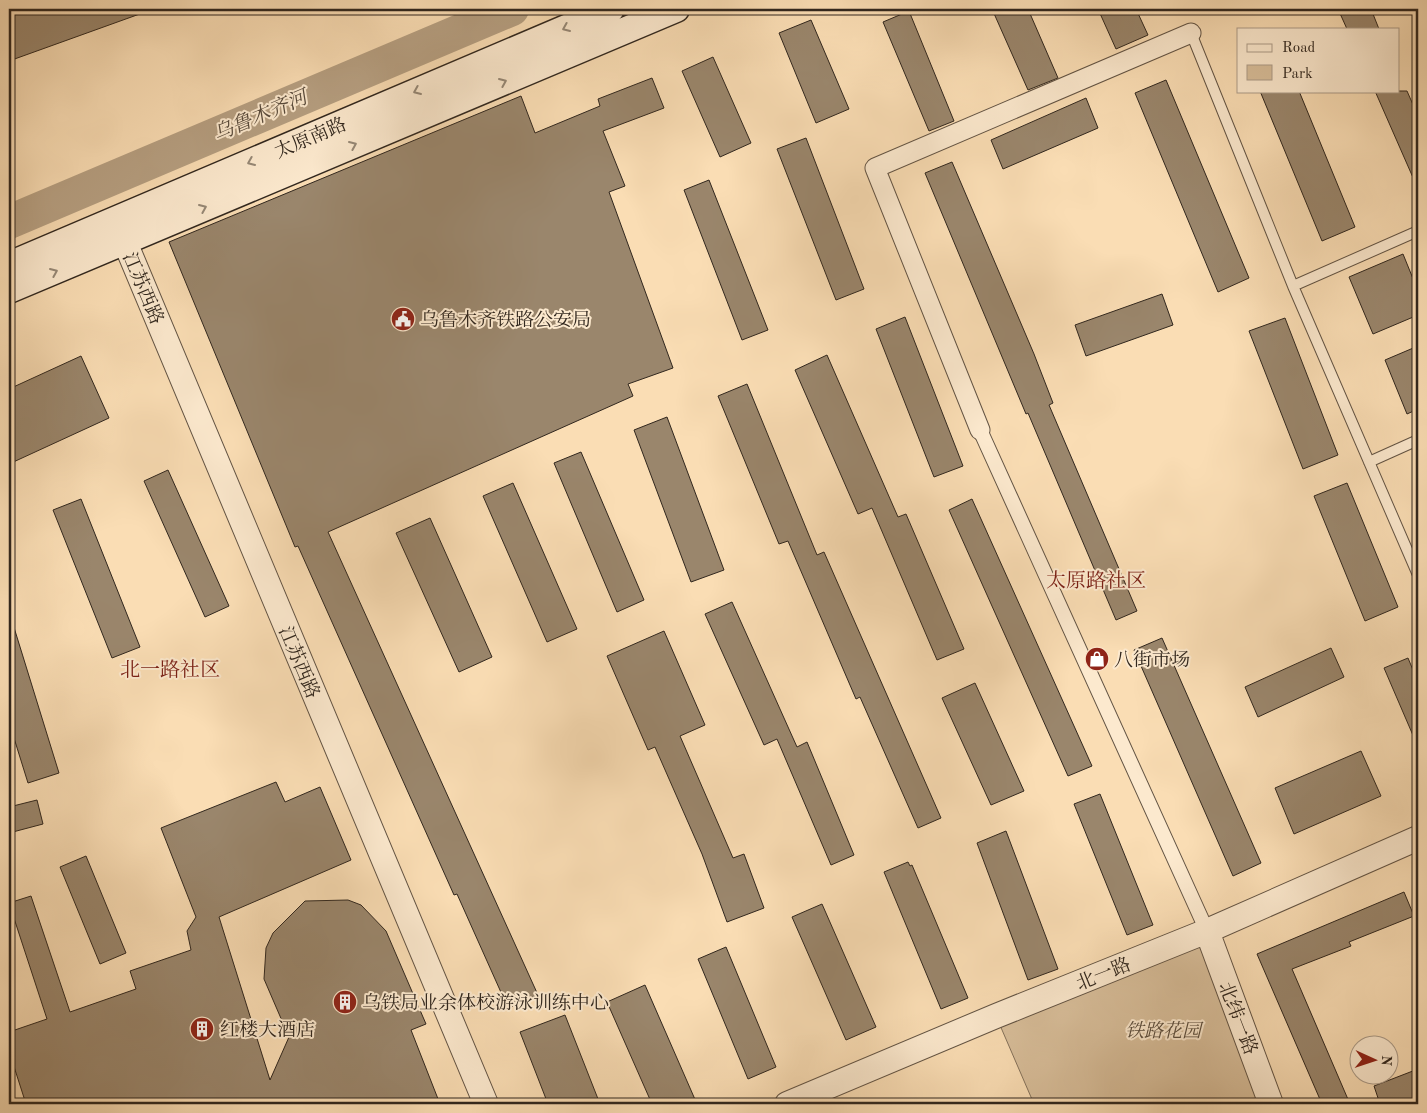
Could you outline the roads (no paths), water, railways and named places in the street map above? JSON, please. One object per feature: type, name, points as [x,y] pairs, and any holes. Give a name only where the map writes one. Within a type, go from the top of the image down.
[{"type":"main road","name":"太原南路","points":[[9,265],[120,231],[611,9]]},
{"type":"main road","points":[[9,290],[120,231],[676,9]]},
{"type":"street","points":[[1191,33],[875,168],[980,430],[1206,931]]},
{"type":"street","name":"江苏西路","points":[[120,231],[486,1104]]},
{"type":"street","name":"北一路","points":[[787,1104],[996,1016],[1206,931],[1418,838]]},
{"type":"street","name":"北纬一路","points":[[1206,931],[1271,1104]]},
{"type":"lane","points":[[1191,33],[1293,286],[1418,575]]},
{"type":"lane","points":[[1293,286],[1418,231]]},
{"type":"lane","points":[[1369,462],[1418,440]]},
{"type":"waterway","name":"乌鲁木齐河","points":[[9,222],[512,9]]},
{"type":"place","name":"乌鲁木齐铁路公安局","points":[[403,319]]},
{"type":"place","name":"八街市场","points":[[1097,659]]},
{"type":"place","name":"乌铁局业余体校游泳训练中心","points":[[345,1002]]},
{"type":"place","name":"红楼大酒店","points":[[202,1029]]},
{"type":"district","name":"太原路社区","points":[[1096,580]]},
{"type":"district","name":"北一路社区","points":[[170,669]]},
{"type":"park label","name":"铁路花园","points":[[1163,1030]]}]
